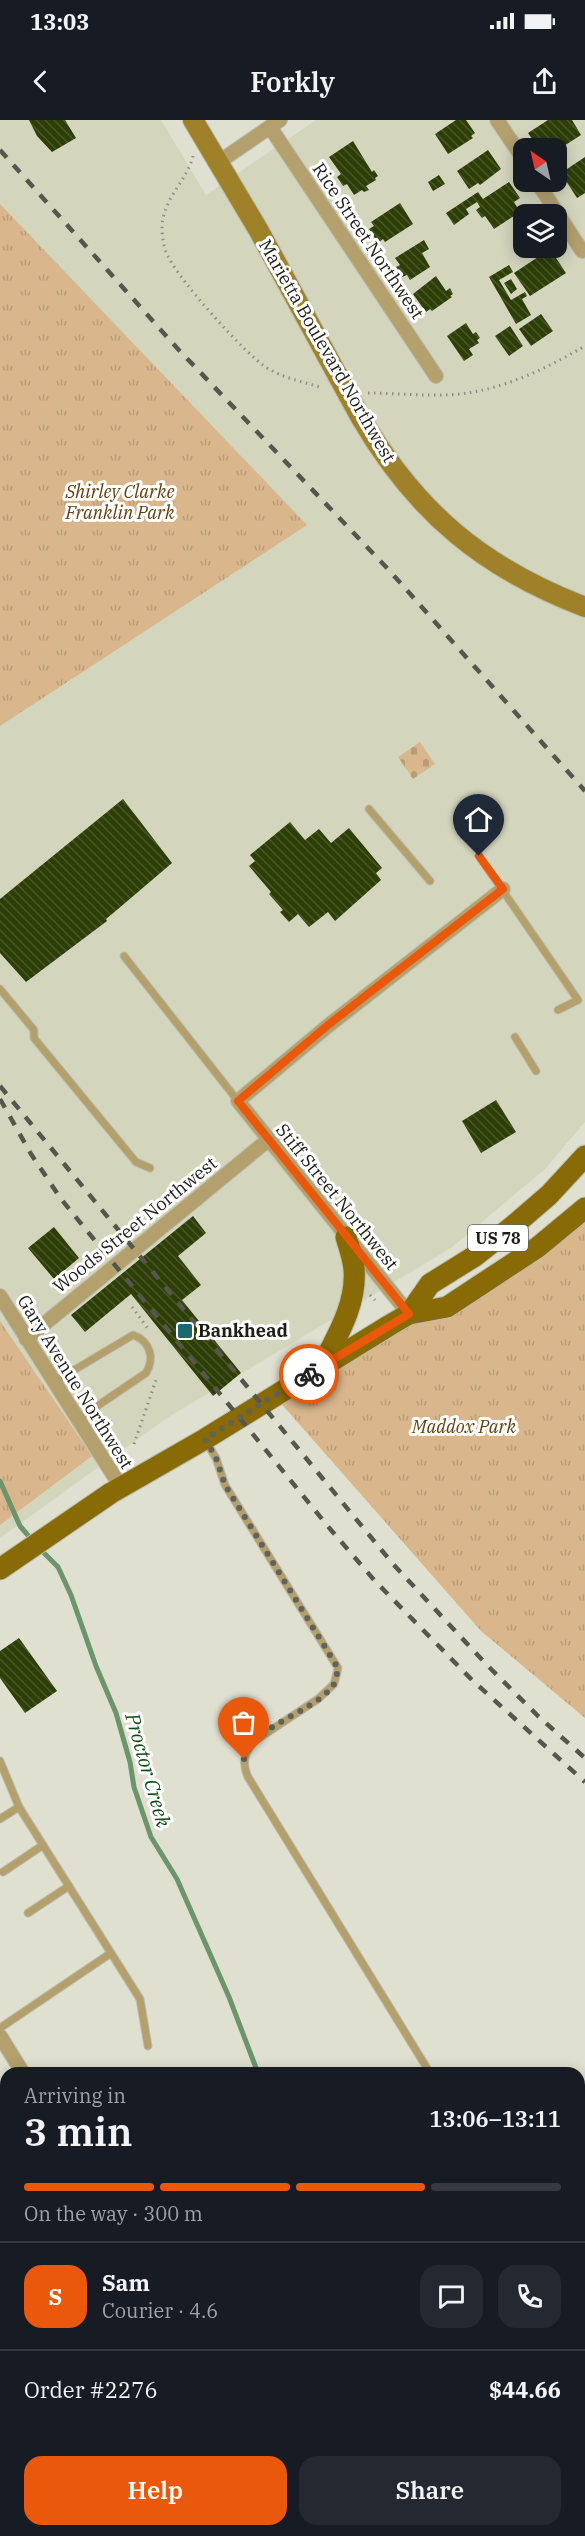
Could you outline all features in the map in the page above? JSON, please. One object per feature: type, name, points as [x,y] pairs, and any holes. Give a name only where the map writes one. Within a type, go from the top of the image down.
[{"type":"main road","name":"Marietta Boulevard Northwest","points":[[193,120],[219,162],[331,382],[361,418],[400,478],[422,503],[464,541],[519,578],[585,607]]},
{"type":"main road","name":"US 78","points":[[409,1314],[430,1284],[475,1256],[513,1226],[549,1195],[585,1156]]},
{"type":"main road","name":"US 78","points":[[0,1569],[120,1486],[205,1439],[409,1314],[447,1307],[538,1247],[585,1208]]},
{"type":"main road","points":[[322,1366],[346,1315],[354,1290],[354,1268],[346,1237]]},
{"type":"street","points":[[497,120],[513,144]]},
{"type":"street","points":[[219,162],[271,122]]},
{"type":"street","name":"Rice Street Northwest","points":[[271,122],[436,376]]},
{"type":"street","points":[[544,192],[582,251]]},
{"type":"street","points":[[238,1101],[328,1025],[503,889]]},
{"type":"street","name":"Stiff Street Northwest","points":[[238,1101],[409,1314]]},
{"type":"street","name":"Woods Street Northwest","points":[[26,1339],[268,1140]]},
{"type":"street","name":"Gary Avenue Northwest","points":[[0,1296],[120,1486]]},
{"type":"street","points":[[0,2036],[19,2067]]},
{"type":"lane","points":[[369,809],[430,881]]},
{"type":"lane","points":[[479,856],[578,1000],[558,1011]]},
{"type":"lane","points":[[124,956],[238,1101]]},
{"type":"lane","points":[[0,989],[34,1030],[34,1038],[136,1162],[150,1168]]},
{"type":"lane","points":[[515,1037],[536,1071]]},
{"type":"lane","points":[[54,1382],[133,1335],[141,1338],[148,1349],[152,1357],[146,1373],[77,1419]]},
{"type":"lane","points":[[205,1439],[216,1458],[225,1485],[338,1668],[334,1684],[318,1699],[253,1742],[247,1750],[244,1767],[254,1787],[426,2067]]},
{"type":"lane","points":[[0,1763],[19,1806],[140,1999],[148,2046]]},
{"type":"lane","points":[[0,1819],[19,1806]]},
{"type":"lane","points":[[3,1872],[44,1845]]},
{"type":"lane","points":[[28,1913],[69,1886]]},
{"type":"lane","points":[[0,2028],[111,1953]]},
{"type":"path","points":[[194,153],[192,161],[166,207],[162,227],[168,257],[177,272],[229,332],[266,367],[279,374],[331,382]]},
{"type":"path","points":[[367,393],[447,395],[486,389],[538,371],[585,346]]},
{"type":"path","points":[[372,1295],[375,1300]]},
{"type":"shaded area","points":[[0,120],[161,120],[206,195],[316,120],[585,120],[585,1122],[545,1169],[451,1248],[167,1418],[0,1538]]},
{"type":"green space","name":"Shirley Clarke Franklin Park","points":[[0,204],[307,525],[0,726]]},
{"type":"green space","points":[[420,742],[435,764],[413,779],[398,757]]},
{"type":"green space","name":"Maddox Park","points":[[585,1210],[585,1718],[481,1631],[278,1400]]},
{"type":"green space","points":[[0,1321],[92,1456],[0,1525]]},
{"type":"building","points":[[29,120],[65,120],[76,138],[52,152],[37,136]]},
{"type":"building","points":[[456,120],[466,120],[475,133],[471,136],[473,138],[448,154],[435,134]]},
{"type":"building","points":[[548,120],[572,120],[581,135],[567,144],[567,138],[531,138],[528,133]]},
{"type":"building","points":[[353,141],[372,172],[374,170],[378,176],[366,186],[369,190],[364,192],[362,190],[354,195],[347,184],[343,186],[337,177],[341,174],[329,157]]},
{"type":"building","points":[[488,150],[501,169],[480,185],[478,183],[469,189],[457,171]]},
{"type":"building","points":[[585,157],[585,193],[577,198],[567,182],[567,169]]},
{"type":"building","points":[[439,175],[445,184],[433,191],[428,182]]},
{"type":"building","points":[[509,182],[513,192],[516,192],[520,198],[513,204],[513,217],[494,229],[485,216],[482,218],[476,210],[480,207],[477,202],[466,209],[469,214],[454,225],[446,213],[478,192],[483,199]]},
{"type":"building","points":[[400,203],[413,224],[385,242],[383,239],[378,243],[369,229],[374,226],[371,222]]},
{"type":"building","points":[[424,240],[429,249],[422,253],[430,267],[410,280],[407,275],[402,277],[396,267],[400,265],[395,258]]},
{"type":"building","points":[[536,258],[556,258],[566,273],[530,296],[514,273]]},
{"type":"building","points":[[509,265],[513,272],[499,280],[511,300],[525,292],[527,296],[522,299],[531,315],[516,324],[489,277]]},
{"type":"building","points":[[436,276],[446,291],[450,288],[453,294],[432,311],[430,309],[426,312],[413,294]]},
{"type":"building","points":[[511,279],[517,289],[511,294],[504,283]]},
{"type":"building","points":[[541,314],[553,331],[531,346],[519,329]]},
{"type":"building","points":[[466,323],[473,334],[476,332],[480,338],[477,340],[479,343],[469,349],[473,355],[464,361],[447,336]]},
{"type":"building","points":[[510,326],[523,346],[509,356],[495,336]]},
{"type":"building","points":[[123,799],[172,863],[106,919],[107,921],[26,982],[0,953],[0,899]]},
{"type":"building","points":[[290,822],[305,840],[319,829],[331,843],[349,828],[382,868],[376,873],[381,880],[335,921],[328,912],[309,927],[298,914],[289,922],[280,912],[283,910],[269,894],[271,892],[249,866],[255,861],[250,855]]},
{"type":"building","points":[[496,1100],[516,1132],[481,1153],[462,1121]]},
{"type":"building","points":[[193,1216],[206,1233],[178,1256],[201,1285],[182,1300],[241,1373],[213,1396],[131,1294],[85,1332],[71,1315]]},
{"type":"building","points":[[54,1227],[79,1258],[54,1279],[28,1248]]},
{"type":"building","points":[[19,1638],[57,1691],[25,1713],[0,1678],[0,1651]]},
{"type":"waterway","name":"Proctor Creek","points":[[0,1481],[20,1526],[32,1540]]},
{"type":"waterway","name":"Proctor Creek","points":[[38,1547],[58,1567],[71,1595],[96,1666],[116,1713],[130,1762],[134,1787],[151,1837],[177,1879],[229,1997],[256,2067]]},
{"type":"railway","points":[[0,150],[177,348],[388,569],[585,791]]},
{"type":"railway","points":[[0,1086],[393,1564],[486,1664],[538,1716],[585,1758]]},
{"type":"railway","points":[[0,1099],[31,1154],[61,1199],[331,1530],[375,1581],[472,1680],[585,1782]]},
{"type":"way so far","points":[[244,1759],[253,1742],[318,1699],[334,1684],[338,1668],[225,1485],[216,1458],[205,1439],[309,1374]]},
{"type":"place","name":"Bankhead","points":[[185,1331]]},
{"type":"route","points":[[309,1374],[409,1314],[238,1101],[328,1025],[503,889],[479,856]]}]
